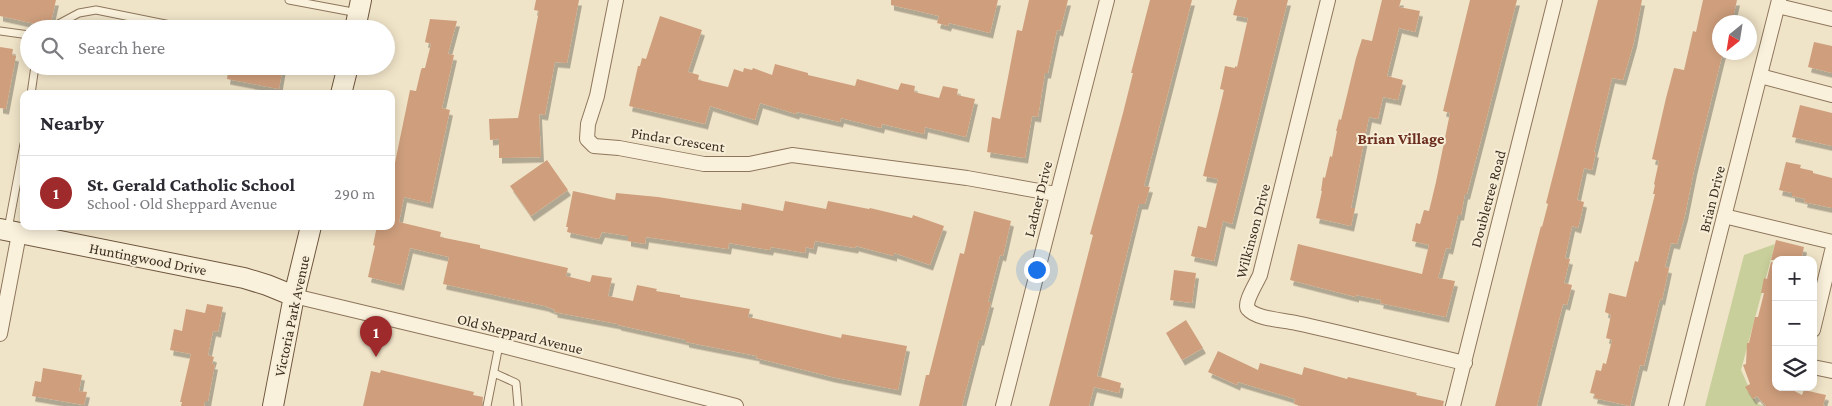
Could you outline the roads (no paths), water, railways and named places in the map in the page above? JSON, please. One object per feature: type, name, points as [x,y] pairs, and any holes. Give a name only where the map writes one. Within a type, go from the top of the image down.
[{"type":"street","name":"Pindar Crescent","points":[[616,0],[597,96],[588,124],[587,139],[594,146],[619,148],[704,164],[749,164],[792,155],[967,178],[1056,194]]},
{"type":"street","name":"Ladner Drive","points":[[1003,406],[1107,0]]},
{"type":"street","name":"Wilkinson Drive","points":[[1328,0],[1260,275],[1246,306],[1249,311],[1264,317],[1464,363]]},
{"type":"street","name":"Doubletree Road","points":[[1453,406],[1555,0]]},
{"type":"street","points":[[1779,3],[1832,19]]},
{"type":"street","name":"Brian Drive","points":[[1676,406],[1779,3]]},
{"type":"street","points":[[342,90],[346,75]]},
{"type":"street","points":[[1760,76],[1832,95]]},
{"type":"street","points":[[1724,216],[1832,242]]},
{"type":"street","name":"Victoria Park Avenue","points":[[273,406],[294,296],[310,230]]},
{"type":"street","points":[[0,334],[9,231]]},
{"type":"street","name":"Huntingwood Drive","points":[[9,231],[244,278],[294,296]]},
{"type":"street","points":[[1817,313],[1832,251]]},
{"type":"street","name":"Old Sheppard Avenue","points":[[294,296],[499,345],[736,406]]},
{"type":"street","points":[[1817,368],[1832,371]]},
{"type":"lane","points":[[289,0],[358,14]]},
{"type":"lane","points":[[66,20],[79,13],[96,10],[145,20]]},
{"type":"lane","points":[[0,31],[20,33]]},
{"type":"lane","points":[[32,90],[34,75]]},
{"type":"lane","points":[[9,231],[20,167]]},
{"type":"lane","points":[[487,406],[499,345]]},
{"type":"lane","points":[[494,373],[516,383],[518,406]]},
{"type":"place","name":"St. Gerald Catholic School","points":[[376,357]]},
{"type":"district","name":"Brian Village","points":[[1401,138]]}]
